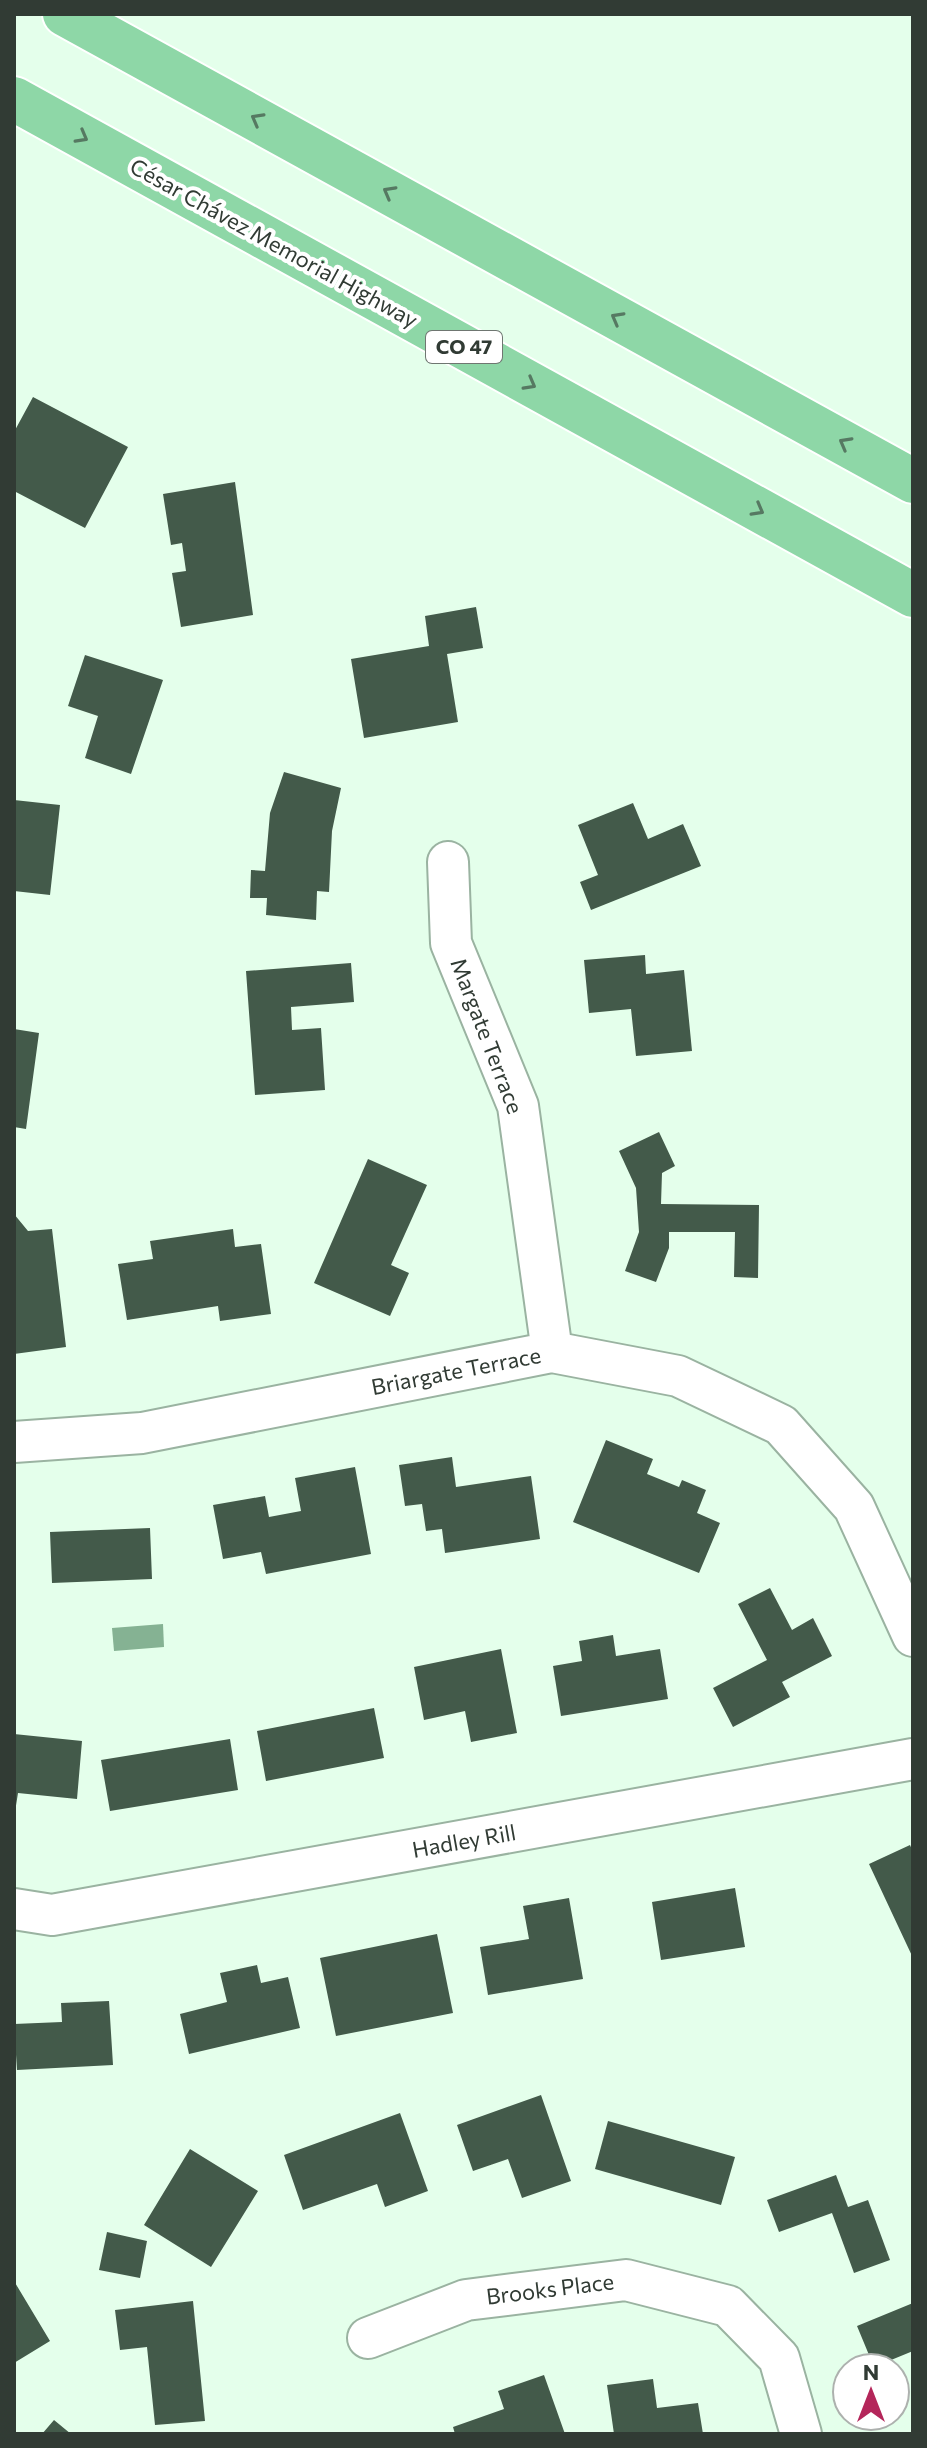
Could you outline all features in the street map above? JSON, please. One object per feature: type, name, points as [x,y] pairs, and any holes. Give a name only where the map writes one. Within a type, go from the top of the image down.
[{"type":"highway","points":[[65,14],[913,481]]},
{"type":"highway","name":"César Chávez Memorial Highway","points":[[14,99],[913,595]]},
{"type":"street","name":"Margate Terrace","points":[[448,862],[451,943],[518,1106],[552,1352]]},
{"type":"street","name":"Briargate Terrace","points":[[14,1442],[142,1433],[552,1352],[678,1376],[781,1425],[854,1507],[913,1636]]},
{"type":"street","name":"Hadley Rill","points":[[14,1909],[52,1915],[913,1759]]},
{"type":"street","name":"Brooks Place","points":[[368,2338],[466,2300],[626,2280],[728,2306],[779,2358],[801,2434]]},
{"type":"shaded area","points":[[163,1624],[164,1647],[114,1651],[112,1628]]},
{"type":"building","points":[[33,397],[128,447],[85,528],[14,491],[14,432]]},
{"type":"building","points":[[235,482],[253,615],[181,627],[172,573],[186,571],[182,543],[171,545],[163,494]]},
{"type":"building","points":[[476,607],[483,648],[447,654],[458,722],[364,738],[351,659],[429,646],[425,616]]},
{"type":"building","points":[[85,655],[163,680],[131,774],[85,758],[98,716],[68,706]]},
{"type":"building","points":[[284,772],[341,788],[332,831],[329,892],[317,891],[316,920],[266,915],[267,898],[250,898],[251,870],[265,871],[270,813]]},
{"type":"building","points":[[14,800],[60,805],[50,895],[14,891]]},
{"type":"building","points":[[633,803],[648,839],[683,824],[701,866],[591,910],[580,882],[598,875],[578,825]]},
{"type":"building","points":[[645,955],[646,974],[684,970],[692,1051],[636,1056],[631,1009],[589,1013],[584,960]]},
{"type":"building","points":[[351,963],[354,1002],[291,1007],[292,1030],[321,1028],[325,1090],[255,1095],[246,971]]},
{"type":"building","points":[[14,1029],[39,1033],[26,1129],[14,1127]]},
{"type":"building","points":[[659,1132],[675,1166],[662,1173],[661,1204],[759,1205],[758,1278],[734,1277],[735,1232],[669,1232],[669,1248],[656,1282],[625,1271],[639,1232],[636,1188],[619,1151]]},
{"type":"building","points":[[368,1159],[427,1185],[391,1265],[409,1273],[390,1316],[314,1283]]},
{"type":"building","points":[[14,1214],[28,1231],[52,1229],[66,1347],[14,1354]]},
{"type":"building","points":[[233,1229],[235,1247],[261,1244],[271,1314],[220,1321],[218,1306],[127,1320],[118,1264],[153,1259],[150,1241]]},
{"type":"building","points":[[606,1440],[653,1459],[647,1474],[679,1487],[682,1480],[706,1490],[697,1513],[720,1523],[699,1573],[573,1522]]},
{"type":"building","points":[[452,1457],[456,1487],[531,1476],[540,1539],[445,1553],[442,1529],[426,1531],[422,1504],[405,1506],[399,1465]]},
{"type":"building","points":[[355,1467],[371,1554],[266,1574],[261,1552],[223,1559],[213,1505],[265,1496],[269,1517],[301,1511],[295,1478]]},
{"type":"building","points":[[150,1528],[152,1579],[52,1583],[50,1532]]},
{"type":"building","points":[[770,1588],[792,1630],[813,1618],[832,1656],[782,1682],[790,1697],[733,1727],[713,1688],[767,1660],[738,1604]]},
{"type":"building","points":[[613,1635],[616,1656],[660,1649],[668,1699],[561,1716],[553,1666],[582,1661],[579,1641]]},
{"type":"building","points":[[501,1649],[517,1733],[471,1742],[465,1711],[424,1720],[414,1667]]},
{"type":"building","points":[[374,1708],[384,1758],[266,1781],[257,1731]]},
{"type":"building","points":[[14,1734],[82,1741],[77,1799],[18,1793],[14,1818]]},
{"type":"building","points":[[230,1739],[238,1790],[110,1811],[101,1760]]},
{"type":"building","points":[[910,1845],[913,1852],[913,1958],[869,1864]]},
{"type":"building","points":[[735,1888],[745,1947],[661,1960],[652,1902]]},
{"type":"building","points":[[569,1898],[583,1979],[488,1995],[480,1947],[529,1939],[523,1906]]},
{"type":"building","points":[[437,1934],[453,2013],[336,2036],[320,1958]]},
{"type":"building","points":[[257,1965],[261,1983],[288,1977],[300,2028],[189,2054],[180,2014],[227,2002],[220,1973]]},
{"type":"building","points":[[109,2001],[113,2065],[17,2070],[14,2024],[62,2022],[61,2003]]},
{"type":"building","points":[[541,2095],[571,2181],[522,2198],[508,2159],[473,2171],[457,2125]]},
{"type":"building","points":[[400,2113],[428,2191],[385,2207],[377,2184],[303,2210],[284,2155]]},
{"type":"building","points":[[608,2121],[735,2157],[721,2205],[595,2169]]},
{"type":"building","points":[[190,2149],[258,2191],[211,2267],[144,2225]]},
{"type":"building","points":[[836,2175],[848,2207],[868,2200],[890,2260],[854,2273],[832,2213],[779,2232],[767,2200]]},
{"type":"building","points":[[107,2232],[147,2241],[140,2278],[99,2270]]},
{"type":"building","points":[[14,2281],[50,2341],[14,2363]]},
{"type":"building","points":[[193,2301],[205,2421],[155,2425],[147,2347],[120,2350],[115,2310]]},
{"type":"building","points":[[913,2303],[913,2351],[868,2352],[857,2326]]},
{"type":"building","points":[[544,2375],[565,2434],[455,2434],[453,2427],[504,2409],[498,2391]]},
{"type":"building","points":[[653,2379],[657,2408],[698,2403],[703,2434],[614,2434],[607,2385]]},
{"type":"building","points":[[54,2420],[71,2434],[42,2434]]}]
